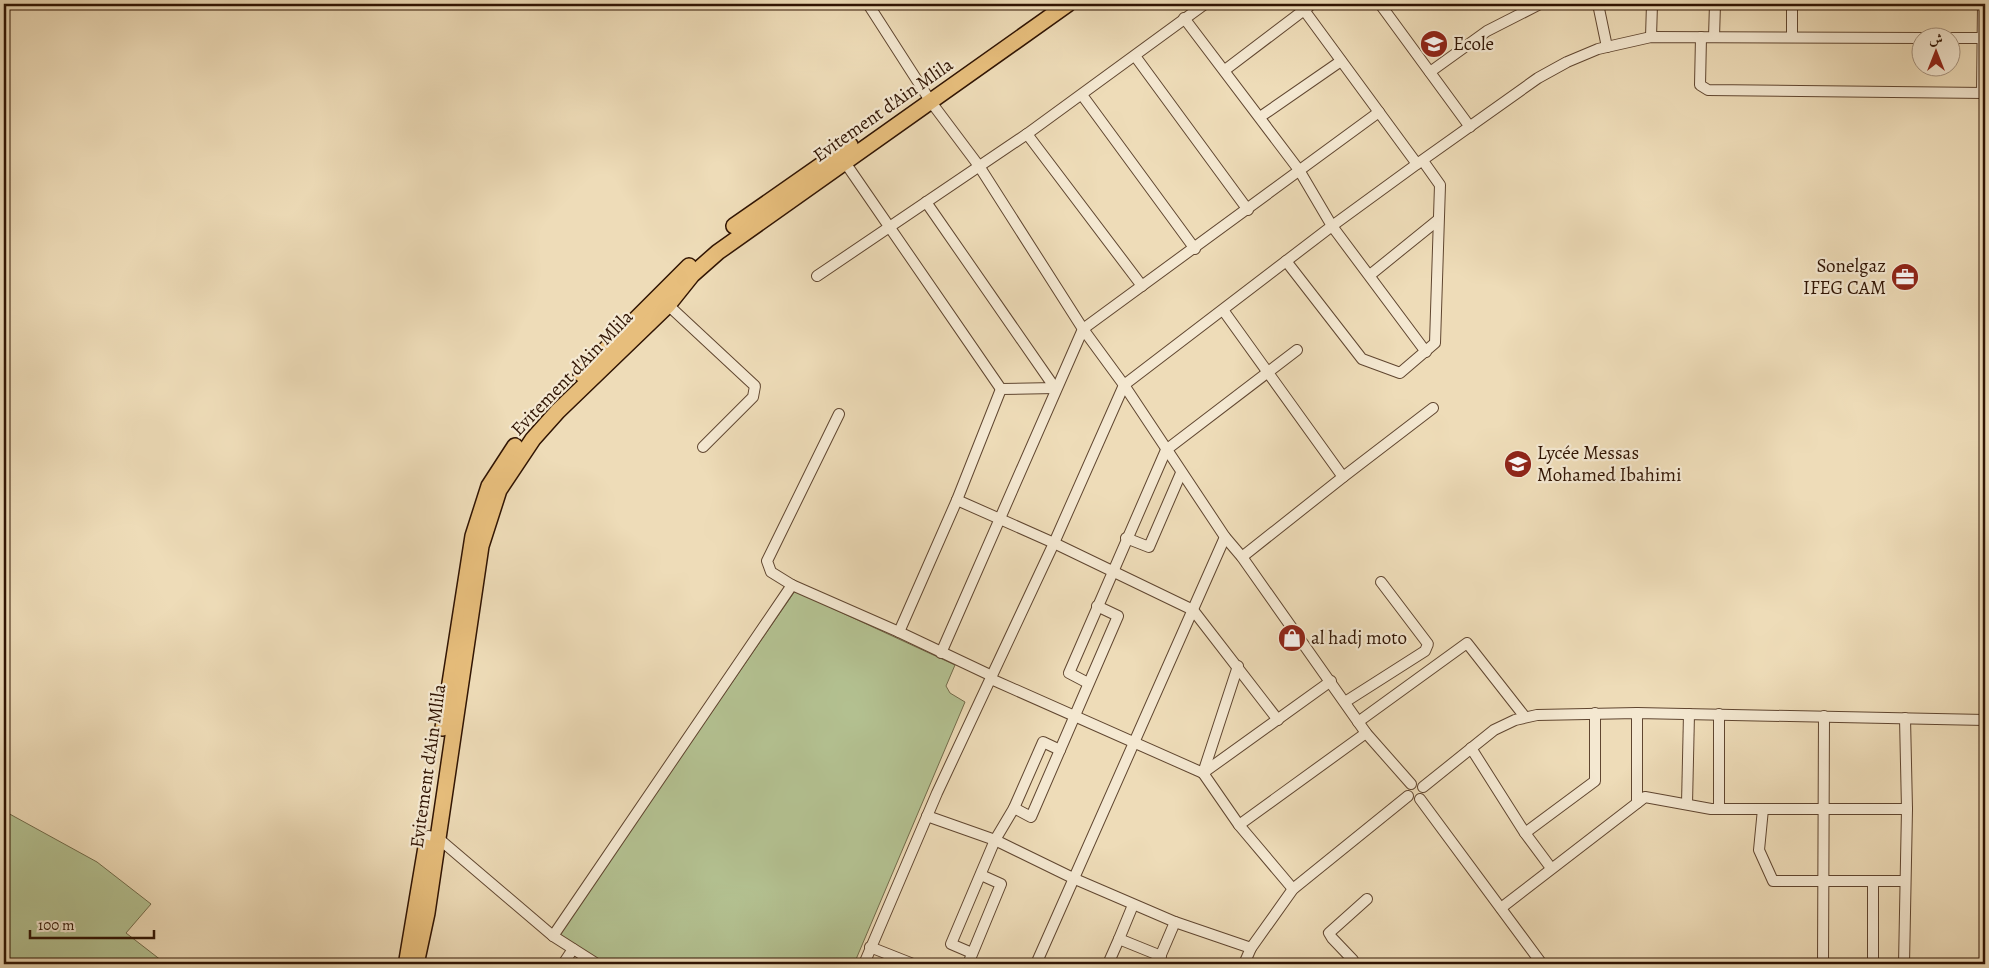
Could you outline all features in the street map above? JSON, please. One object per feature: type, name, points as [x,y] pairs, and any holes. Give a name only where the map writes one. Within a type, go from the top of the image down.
[{"type":"highway","name":"Evitement d'Ain Mlila","points":[[406,964],[433,837],[481,546],[499,490],[519,457],[558,411],[668,305],[692,275],[724,246],[844,161],[1052,4]]},
{"type":"highway","name":"Evitement d'Ain Mlila","points":[[416,964],[427,913],[433,837],[458,623],[473,536],[489,486],[503,462],[548,406],[710,246],[764,204],[1068,4]]},
{"type":"street","points":[[868,4],[929,97],[979,166],[1083,329],[1124,385],[1180,473],[1225,537],[1242,557],[1366,733],[1411,784],[1422,786]]},
{"type":"street","points":[[817,276],[1027,134],[1205,4]]},
{"type":"street","points":[[1380,4],[1470,127]]},
{"type":"street","points":[[1430,72],[1487,31],[1540,4]]},
{"type":"street","points":[[1598,4],[1607,47]]},
{"type":"street","points":[[1651,37],[1652,4]]},
{"type":"street","points":[[1714,37],[1715,4]]},
{"type":"street","points":[[1792,4],[1792,37]]},
{"type":"street","points":[[1701,37],[1700,85],[1708,90],[1984,93],[1983,4]]},
{"type":"street","points":[[1225,70],[1308,7],[1342,61],[1379,112],[1440,185],[1435,343],[1400,372],[1362,358],[1286,261]]},
{"type":"street","points":[[1184,18],[1299,170],[1332,226],[1426,352]]},
{"type":"street","points":[[864,964],[927,816],[1054,543],[1124,385],[1332,226],[1538,78],[1567,62],[1607,47],[1651,37],[1912,38]]},
{"type":"street","points":[[1962,38],[1984,38]]},
{"type":"street","points":[[1135,56],[1248,210]]},
{"type":"street","points":[[1260,118],[1342,61]]},
{"type":"street","points":[[1082,95],[1195,249]]},
{"type":"street","points":[[941,653],[1001,521],[1055,388],[1083,329],[1195,249],[1379,112]]},
{"type":"street","points":[[1027,134],[1142,286]]},
{"type":"street","points":[[844,161],[1001,389]]},
{"type":"street","points":[[926,202],[1055,388]]},
{"type":"street","points":[[1370,275],[1438,220]]},
{"type":"street","points":[[668,305],[755,386],[753,397],[703,447]]},
{"type":"street","points":[[1223,310],[1344,477]]},
{"type":"street","points":[[1088,683],[1068,673],[1166,450],[1297,350]]},
{"type":"street","points":[[1001,389],[1055,388]]},
{"type":"street","points":[[899,632],[957,500],[1001,389]]},
{"type":"street","points":[[1242,557],[1433,408]]},
{"type":"street","points":[[838,414],[767,561],[771,572],[792,585],[899,632],[1073,718],[1203,773],[1239,824],[1294,889]]},
{"type":"street","points":[[1126,538],[1149,547],[1180,473]]},
{"type":"street","points":[[957,500],[1113,570],[1193,610],[1278,720]]},
{"type":"street","points":[[1036,964],[1225,537]]},
{"type":"street","points":[[1345,702],[1425,651],[1428,644],[1382,582]]},
{"type":"street","points":[[553,936],[792,585]]},
{"type":"street","points":[[1014,808],[1031,817],[1118,616],[1097,606]]},
{"type":"street","points":[[1358,722],[1467,643],[1525,717]]},
{"type":"street","points":[[1203,773],[1238,666]]},
{"type":"street","points":[[1203,773],[1330,681]]},
{"type":"street","points":[[1525,833],[1595,782],[1595,713]]},
{"type":"street","points":[[1422,786],[1504,725],[1525,717],[1595,713],[1638,713],[1985,720]]},
{"type":"street","points":[[1638,713],[1638,803]]},
{"type":"street","points":[[1687,804],[1690,714]]},
{"type":"street","points":[[1718,714],[1719,809]]},
{"type":"street","points":[[1823,964],[1824,716]]},
{"type":"street","points":[[1904,964],[1905,718]]},
{"type":"street","points":[[1239,824],[1366,733]]},
{"type":"street","points":[[972,953],[951,944],[995,840],[1014,808],[1043,742],[1060,750]]},
{"type":"street","points":[[1471,748],[1525,833],[1551,868]]},
{"type":"street","points":[[1411,784],[1407,790],[1408,796],[1414,800],[1420,799]]},
{"type":"street","points":[[1420,799],[1424,792],[1422,786]]},
{"type":"street","points":[[1244,964],[1252,948],[1294,889],[1408,796]]},
{"type":"street","points":[[1501,908],[1645,797],[1719,809],[1906,809]]},
{"type":"street","points":[[1420,799],[1542,964]]},
{"type":"street","points":[[1763,809],[1758,850],[1773,881],[1905,881]]},
{"type":"street","points":[[927,816],[995,840],[1075,879],[1175,922],[1252,948]]},
{"type":"street","points":[[433,837],[553,936],[597,964]]},
{"type":"street","points":[[968,964],[1001,884],[981,875]]},
{"type":"street","points":[[1873,881],[1873,964]]},
{"type":"street","points":[[1353,964],[1353,960],[1329,933],[1367,899]]},
{"type":"street","points":[[1108,964],[1134,905]]},
{"type":"street","points":[[1119,939],[1159,960],[1175,922]]},
{"type":"street","points":[[870,947],[913,964]]},
{"type":"street","points":[[563,964],[573,949]]},
{"type":"green space","points":[[795,591],[955,665],[946,686],[950,693],[965,702],[854,964],[604,964],[559,934]]},
{"type":"green space","points":[[6,812],[97,862],[151,904],[126,933],[166,964],[4,964],[4,813]]},
{"type":"place","name":"Ecole","points":[[1434,44]]},
{"type":"place","name":"Sonelgaz IFEG CAM","points":[[1905,277]]},
{"type":"place","name":"Lycée Messas Mohamed Ibahimi","points":[[1518,464]]},
{"type":"place","name":"al hadj moto","points":[[1292,638]]}]
